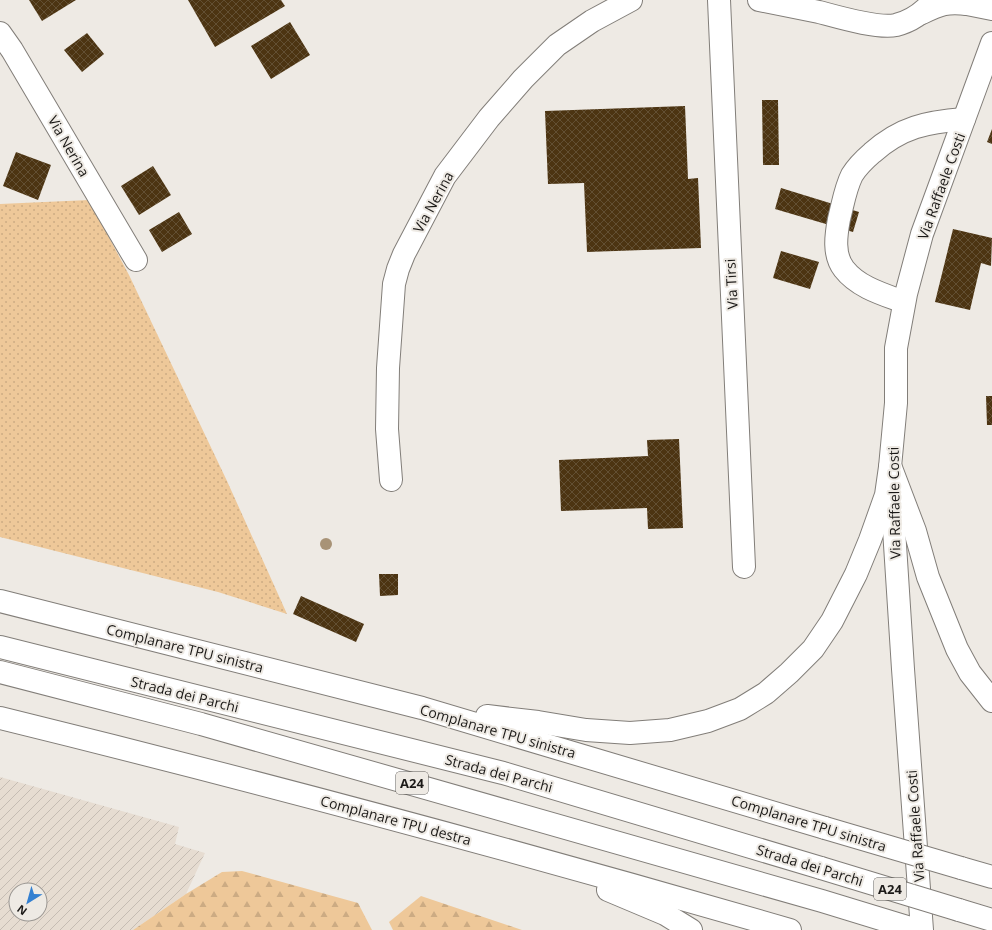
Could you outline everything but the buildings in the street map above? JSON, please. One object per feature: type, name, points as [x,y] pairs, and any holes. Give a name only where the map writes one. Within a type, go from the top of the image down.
[{"type":"main road","name":"Via Nerina","points":[[391,480],[387,429],[388,368],[394,284],[404,254],[445,176],[489,118],[513,90],[557,45],[592,21],[631,0]]},
{"type":"main road","name":"Via Tirsi","points":[[719,0],[744,567]]},
{"type":"main road","points":[[759,0],[846,19],[888,26],[906,21],[928,7],[950,2],[964,2],[992,9]]},
{"type":"main road","name":"Via Nerina","points":[[0,33],[12,50],[136,260]]},
{"type":"main road","name":"Via Raffaele Costi","points":[[922,930],[902,661],[890,467],[896,403],[896,348],[904,302],[922,234],[992,43]]},
{"type":"main road","points":[[904,302],[875,292],[851,277],[842,267],[837,255],[837,229],[845,194],[853,174],[884,142],[899,133],[918,126],[940,121],[964,120]]},
{"type":"main road","points":[[890,467],[915,531],[928,577],[957,649],[970,673],[992,701]]},
{"type":"main road","points":[[422,708],[538,722],[586,730],[630,733],[670,730],[708,721],[740,709],[766,693],[789,673],[813,649],[832,621],[856,574],[870,540],[886,495],[890,467]]},
{"type":"main road","name":"Complanare TPU sinistra","points":[[0,601],[422,708],[992,877]]},
{"type":"main road","name":"Strada dei Parchi","points":[[0,647],[503,773],[992,920]]},
{"type":"main road","name":"Strada dei Parchi","points":[[0,672],[201,724],[822,901],[917,930]]},
{"type":"main road","name":"Complanare TPU destra","points":[[0,718],[401,821],[790,930]]},
{"type":"main road","points":[[535,858],[665,914],[691,930]]},
{"type":"shaded area","points":[[0,777],[179,827],[175,844],[205,853],[186,894],[133,930],[0,930]]},
{"type":"green space","points":[[89,200],[129,275],[227,481],[287,614],[218,592],[0,537],[0,204]]},
{"type":"green space","points":[[242,871],[358,903],[372,930],[133,930],[186,894],[222,872]]},
{"type":"green space","points":[[421,896],[522,930],[393,930],[389,922]]}]
